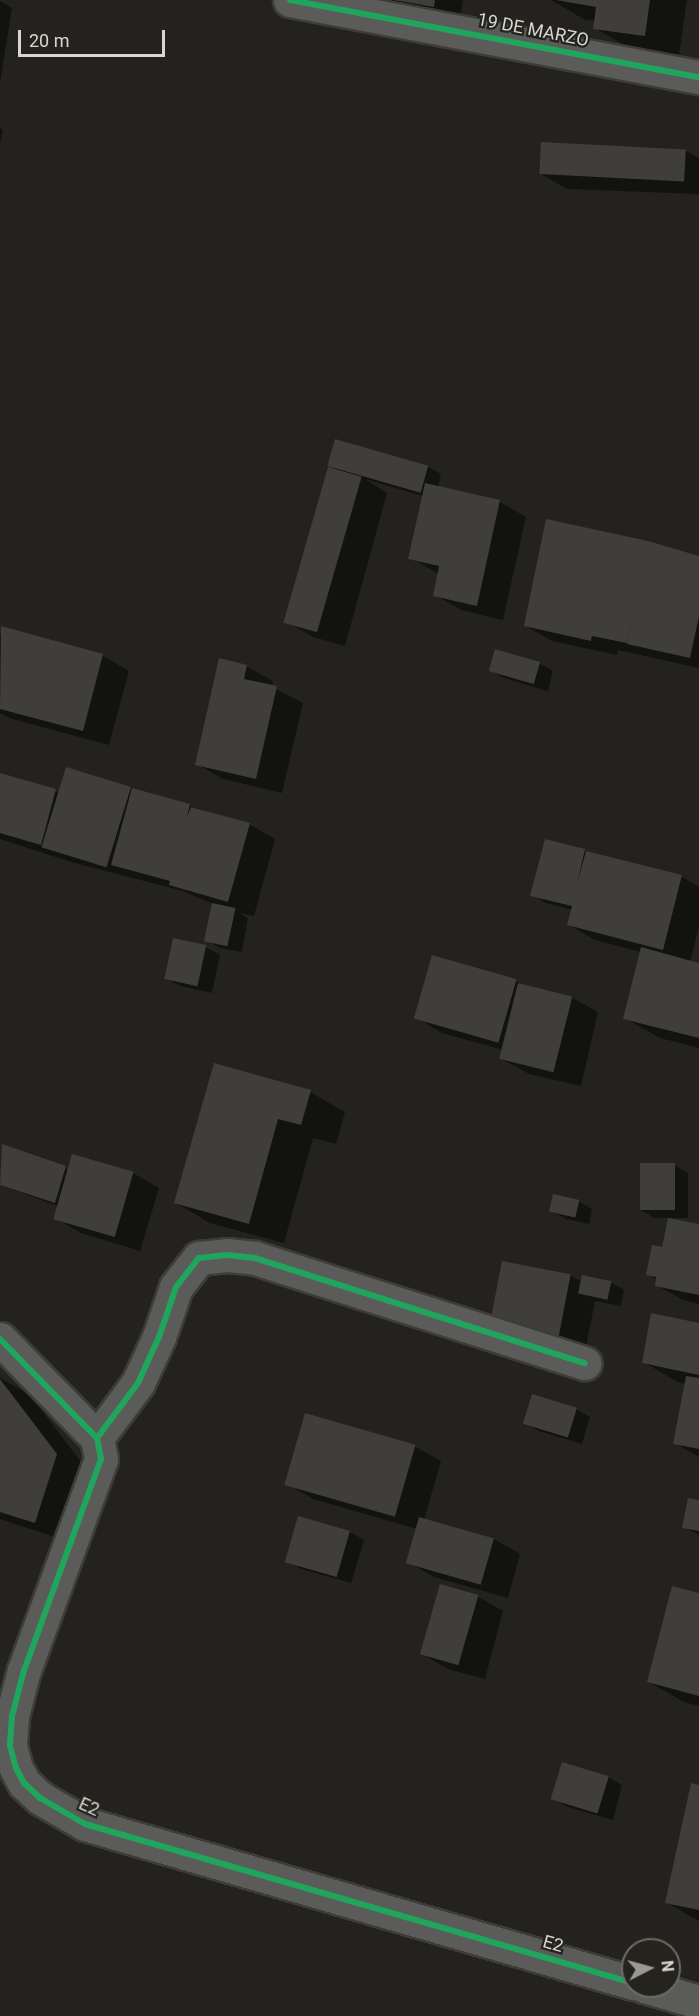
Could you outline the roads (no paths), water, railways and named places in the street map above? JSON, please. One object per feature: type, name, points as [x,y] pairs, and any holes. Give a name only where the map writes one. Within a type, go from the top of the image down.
[{"type":"street","name":"19 DE MARZO","points":[[290,0],[699,77]]},
{"type":"street","points":[[0,1339],[97,1438],[138,1383],[159,1337],[176,1287],[199,1258],[227,1255],[255,1258],[585,1363]]},
{"type":"street","name":"E2","points":[[97,1438],[101,1460],[97,1478],[24,1670],[12,1716],[10,1746],[16,1768],[24,1784],[40,1798],[85,1824],[621,1980]]},
{"type":"street","points":[[681,1997],[699,2002]]}]
